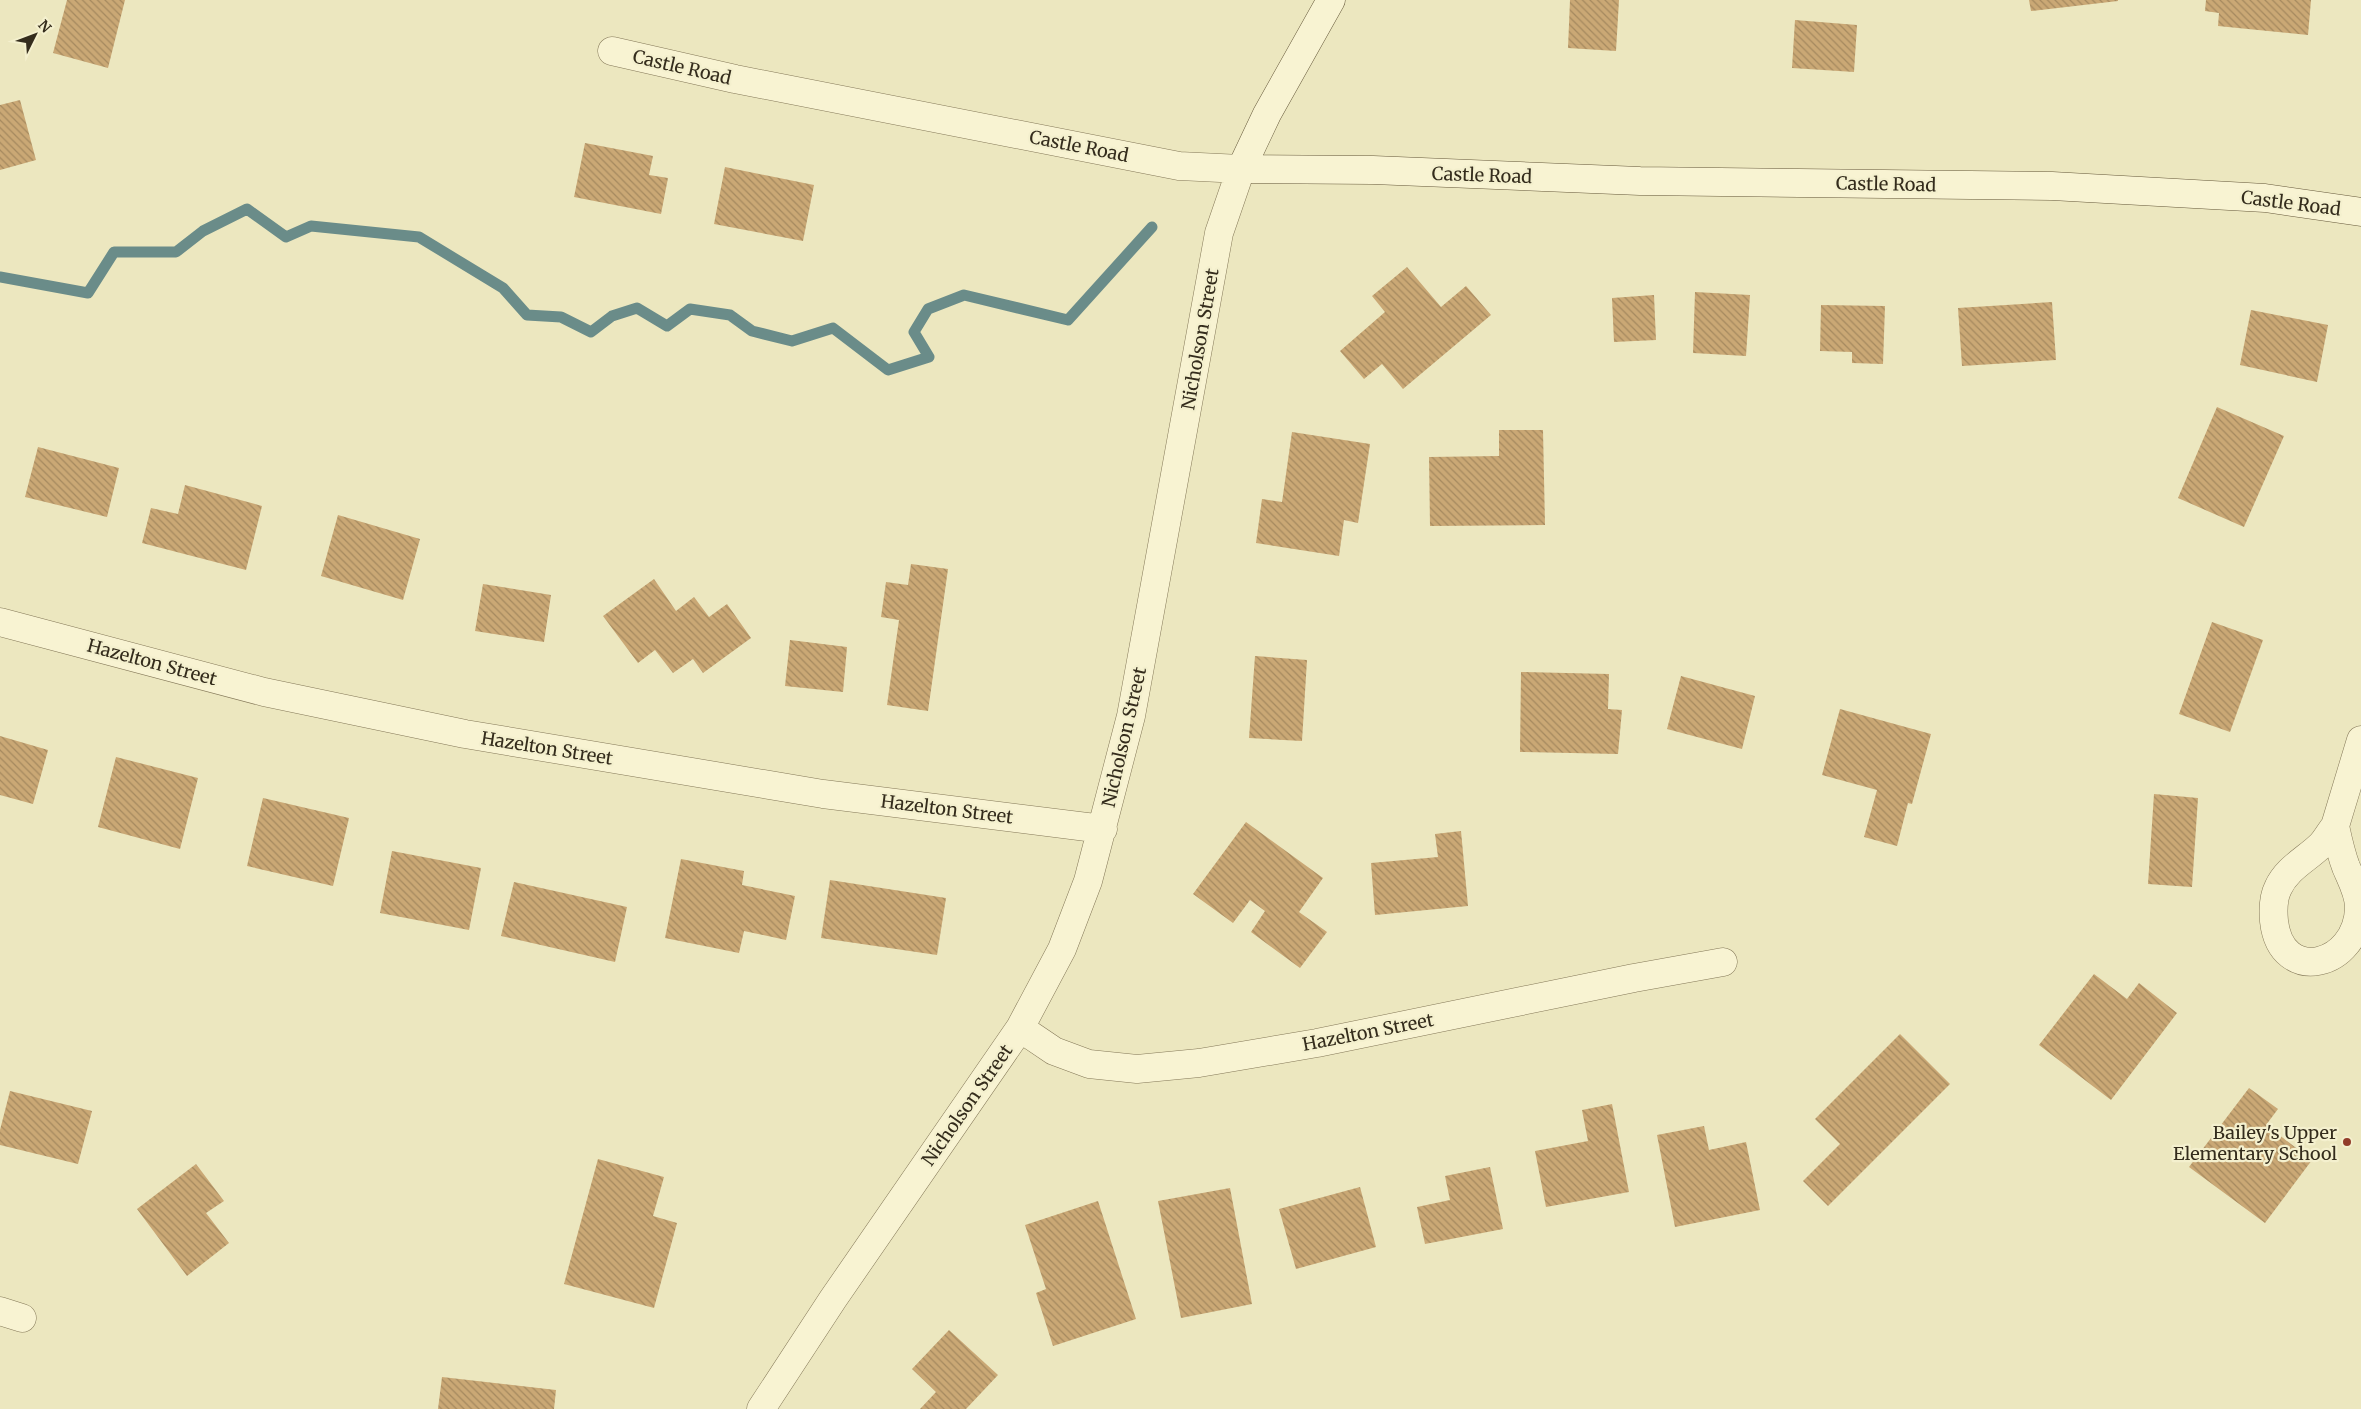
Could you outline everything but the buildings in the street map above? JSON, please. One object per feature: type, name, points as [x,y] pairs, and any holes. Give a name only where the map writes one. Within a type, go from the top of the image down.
[{"type":"street","name":"Nicholson Street","points":[[761,1409],[833,1299],[1020,1028],[1062,948],[1088,881],[1131,716],[1219,233],[1241,169],[1267,114],[1331,0]]},
{"type":"street","name":"Castle Road","points":[[612,51],[745,81],[1178,166],[1241,169],[1373,170],[1640,181],[2052,186],[2265,198],[2361,212]]},
{"type":"street","name":"Hazelton Street","points":[[0,622],[264,692],[465,734],[823,794],[1103,829]]},
{"type":"street","points":[[2335,826],[2361,740]]},
{"type":"street","name":"Hazelton Street","points":[[1020,1028],[1054,1051],[1089,1064],[1137,1069],[1199,1063],[1317,1043],[1634,978],[1723,962]]},
{"type":"waterway","points":[[0,277],[88,293],[114,252],[176,252],[203,231],[247,209],[286,237],[311,226],[419,237],[503,288],[527,315],[561,317],[591,332],[612,316],[637,308],[667,326],[690,309],[730,315],[752,331],[792,341],[833,328],[888,370],[929,357],[914,332],[928,309],[964,295],[1068,320],[1152,227]]},
{"type":"place","name":"Bailey's Upper Elementary School","points":[[2347,1142]]}]
